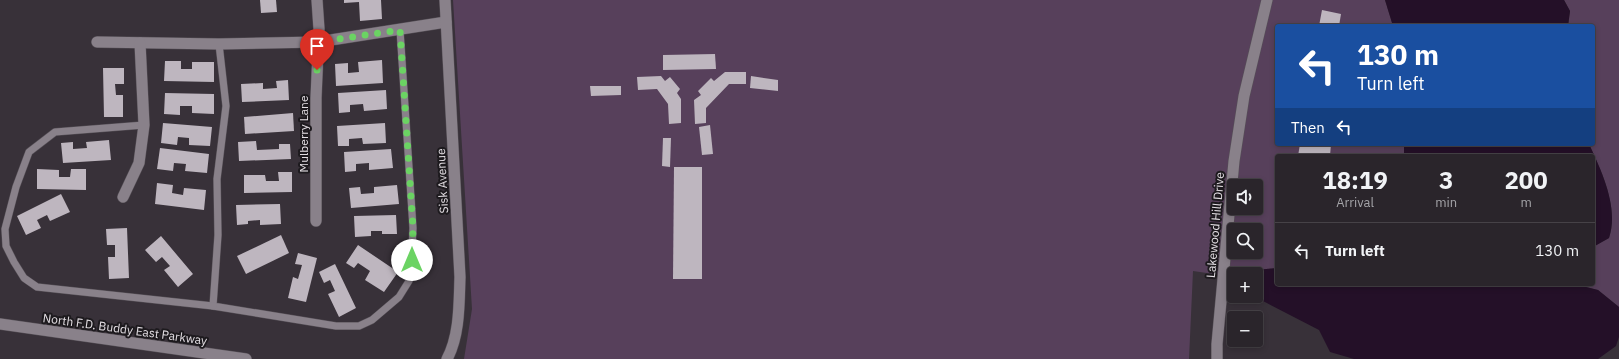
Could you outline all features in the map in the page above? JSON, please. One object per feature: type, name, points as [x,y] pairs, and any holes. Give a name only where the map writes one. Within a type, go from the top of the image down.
[{"type":"street","name":"Mulberry Lane","points":[[316,220],[317,0]]},
{"type":"street","name":"Sisk Avenue","points":[[445,0],[460,277],[458,316],[450,353],[447,359]]},
{"type":"street","name":"Lakewood Hill Drive","points":[[1217,359],[1234,162],[1244,96],[1267,0]]},
{"type":"street","points":[[97,42],[219,44],[318,42],[446,22]]},
{"type":"street","points":[[123,197],[139,163],[144,125],[140,43]]},
{"type":"street","name":"North F.D. Buddy East Parkway","points":[[0,324],[246,359]]},
{"type":"lane","points":[[144,125],[56,132],[29,152],[16,187],[5,229],[6,246],[24,278],[37,287],[213,306],[336,326],[359,326],[372,320],[399,297],[409,281],[411,271],[413,228],[400,30]]},
{"type":"lane","points":[[213,306],[218,235],[216,179],[226,106],[219,44]]},
{"type":"shaded area","points":[[453,0],[1385,0],[1392,24],[1275,24],[1275,146],[1404,146],[1404,154],[1275,154],[1275,268],[1263,269],[1263,267],[1227,267],[1227,276],[1193,271],[1189,359],[464,359],[472,309]]},
{"type":"shaded area","points":[[1385,0],[1564,0],[1570,11],[1568,24],[1392,24]]},
{"type":"shaded area","points":[[1564,0],[1619,0],[1619,307],[1598,290],[1582,286],[1595,286],[1595,246],[1609,238],[1612,226],[1612,215],[1608,190],[1595,154],[1594,154],[1590,146],[1595,146],[1595,24],[1568,24],[1570,11]]},
{"type":"shaded area","points":[[1404,146],[1590,146],[1594,154],[1404,154]]},
{"type":"shaded area","points":[[1595,157],[1608,190],[1612,215],[1612,226],[1609,238],[1595,246]]},
{"type":"shaded area","points":[[1275,268],[1275,286],[1582,286],[1598,290],[1619,307],[1619,337],[1616,346],[1598,359],[1354,359],[1330,352],[1319,330],[1263,301],[1263,269]]},
{"type":"building","points":[[260,0],[276,0],[277,12],[261,13]]},
{"type":"building","points":[[344,0],[381,0],[382,19],[360,21],[359,2],[344,3]]},
{"type":"building","points":[[1322,10],[1341,14],[1339,24],[1319,24]]},
{"type":"building","points":[[715,54],[716,69],[663,70],[663,55]]},
{"type":"building","points":[[382,60],[383,83],[336,86],[335,64],[348,63],[348,73],[359,72],[358,62]]},
{"type":"building","points":[[165,61],[181,61],[181,69],[192,69],[192,62],[214,62],[214,82],[164,81]]},
{"type":"building","points":[[103,68],[124,68],[124,84],[115,84],[116,95],[123,95],[123,117],[104,117]]},
{"type":"building","points":[[725,72],[746,72],[746,84],[729,84],[706,108],[706,123],[695,124],[694,100],[701,95],[698,91],[711,78],[714,81]]},
{"type":"building","points":[[661,76],[665,81],[670,77],[680,89],[677,93],[681,99],[681,123],[669,124],[668,104],[657,89],[638,90],[637,77]]},
{"type":"building","points":[[751,76],[778,80],[778,91],[750,88]]},
{"type":"building","points":[[288,80],[289,100],[242,102],[241,84],[263,83],[263,89],[277,88],[276,81]]},
{"type":"building","points":[[590,86],[621,86],[621,95],[591,96]]},
{"type":"building","points":[[386,90],[387,109],[364,111],[363,104],[350,105],[350,112],[339,113],[338,93]]},
{"type":"building","points":[[165,93],[214,94],[214,114],[192,113],[192,106],[180,106],[180,115],[164,114]]},
{"type":"building","points":[[293,113],[294,131],[245,134],[244,117]]},
{"type":"building","points":[[163,123],[212,127],[210,146],[189,145],[189,138],[178,137],[177,145],[161,143]]},
{"type":"building","points":[[385,123],[386,143],[363,144],[362,138],[349,139],[349,146],[338,146],[337,126]]},
{"type":"building","points":[[710,125],[713,154],[702,155],[699,127]]},
{"type":"building","points":[[663,138],[671,138],[670,167],[662,166]]},
{"type":"building","points":[[109,140],[111,160],[63,163],[61,143],[73,142],[73,149],[87,148],[86,142]]},
{"type":"building","points":[[256,141],[257,150],[279,149],[279,144],[290,144],[291,159],[239,161],[238,142]]},
{"type":"building","points":[[1300,146],[1331,146],[1330,154],[1298,154]]},
{"type":"building","points":[[160,148],[209,154],[207,173],[185,171],[186,164],[174,163],[173,171],[157,169]]},
{"type":"building","points":[[391,149],[393,168],[369,170],[369,163],[356,164],[356,171],[345,172],[344,152]]},
{"type":"building","points":[[674,167],[702,167],[702,279],[673,279]]},
{"type":"building","points":[[37,169],[59,170],[59,177],[70,177],[71,169],[86,169],[86,190],[37,189]]},
{"type":"building","points":[[278,172],[292,172],[292,192],[244,193],[244,175],[265,175],[266,181],[279,181]]},
{"type":"building","points":[[157,183],[173,185],[172,193],[183,195],[184,188],[206,190],[204,210],[155,204]]},
{"type":"building","points":[[397,185],[399,204],[351,208],[349,188],[360,187],[361,194],[374,193],[374,187]]},
{"type":"building","points":[[61,194],[70,212],[50,221],[47,215],[37,220],[41,228],[26,235],[17,216]]},
{"type":"building","points":[[280,204],[281,224],[260,225],[260,220],[248,221],[248,224],[237,225],[236,205]]},
{"type":"building","points":[[396,215],[397,234],[382,234],[382,231],[371,231],[371,236],[355,237],[354,216]]},
{"type":"building","points":[[127,228],[129,278],[109,279],[108,257],[115,257],[115,245],[107,245],[106,229]]},
{"type":"building","points":[[281,235],[289,253],[246,274],[237,256]]},
{"type":"building","points":[[161,236],[193,274],[178,287],[164,270],[170,266],[162,257],[156,262],[145,250]]},
{"type":"building","points":[[358,245],[398,272],[384,292],[365,280],[370,271],[358,263],[354,268],[346,263]]},
{"type":"building","points":[[298,253],[317,258],[306,302],[288,298],[293,277],[298,279],[302,265],[295,264]]},
{"type":"building","points":[[335,264],[356,308],[339,317],[328,294],[335,291],[330,280],[324,283],[319,272]]},
{"type":"route","points":[[317,70],[318,42],[400,30],[413,228],[412,260]]}]
